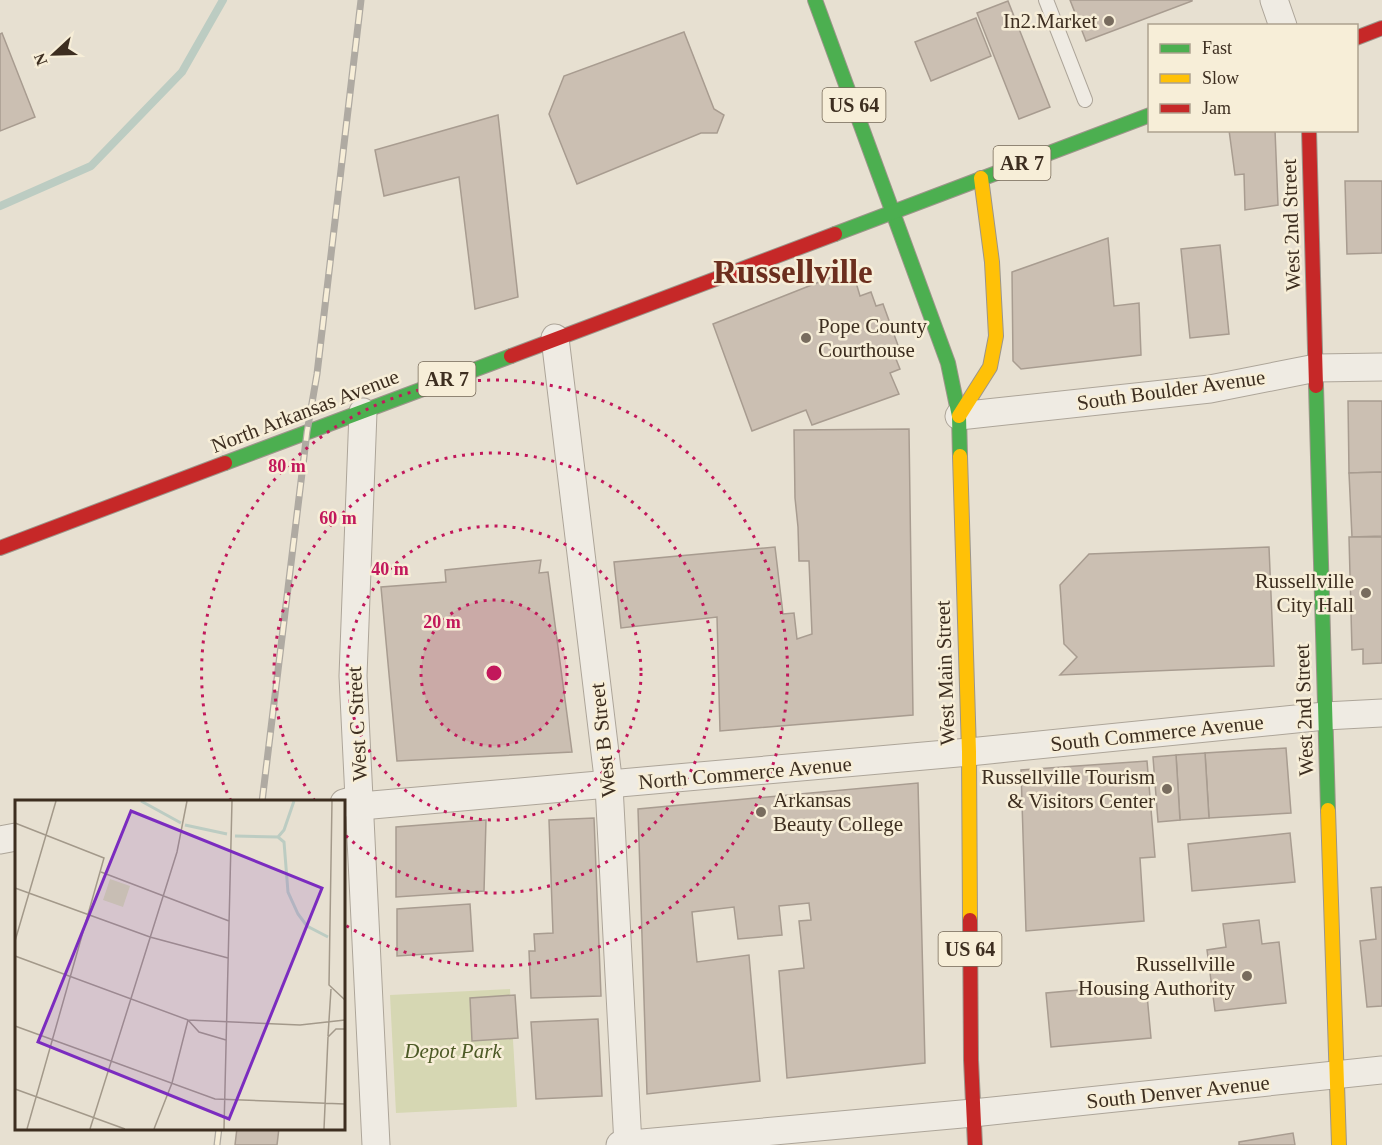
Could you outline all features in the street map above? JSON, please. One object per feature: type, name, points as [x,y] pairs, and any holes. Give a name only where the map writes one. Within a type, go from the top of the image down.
[{"type":"main road","name":"US 64","points":[[815,0],[894,210]]},
{"type":"main road","points":[[1358,37],[1382,28]]},
{"type":"main road","name":"AR 7","points":[[894,210],[1148,115]]},
{"type":"main road","name":"West 2nd Street","points":[[1309,132],[1339,1145]]},
{"type":"main road","points":[[959,416],[990,367],[996,336],[992,262],[981,178]]},
{"type":"main road","name":"North Arkansas Avenue","points":[[0,548],[894,210]]},
{"type":"main road","name":"West Main Street","points":[[894,210],[948,363],[959,416],[969,752],[975,1145]]},
{"type":"street","points":[[1274,0],[1282,24]]},
{"type":"street","name":"West B Street","points":[[555,338],[609,786],[626,1145]]},
{"type":"street","name":"South Boulder Avenue","points":[[959,416],[1210,389],[1316,368],[1382,367]]},
{"type":"street","name":"West C Street","points":[[363,412],[353,676],[352,805],[376,1145]]},
{"type":"street","name":"South Commerce Avenue","points":[[969,752],[1325,716],[1382,713]]},
{"type":"street","name":"North Commerce Avenue","points":[[352,805],[609,786],[969,752]]},
{"type":"street","points":[[0,840],[15,837]]},
{"type":"street","name":"South Denver Avenue","points":[[626,1145],[973,1113],[1382,1070]]},
{"type":"lane","points":[[1046,0],[1085,100]]},
{"type":"green space","name":"Depot Park","points":[[510,989],[517,1107],[396,1113],[390,995]]},
{"type":"building","name":"In2.Market","points":[[1070,0],[1192,0],[1192,1],[1086,41]]},
{"type":"building","points":[[1008,1],[1050,107],[1019,119],[977,13]]},
{"type":"building","points":[[976,18],[991,56],[931,81],[915,42]]},
{"type":"building","points":[[684,32],[714,109],[724,115],[717,133],[701,133],[577,184],[549,114],[564,76]]},
{"type":"building","points":[[2,33],[35,117],[0,131],[0,34]]},
{"type":"building","points":[[498,115],[518,297],[475,309],[459,177],[384,196],[375,150]]},
{"type":"building","points":[[1229,132],[1275,132],[1278,205],[1245,210],[1244,174],[1235,175]]},
{"type":"building","points":[[1345,181],[1382,181],[1382,253],[1347,254]]},
{"type":"building","points":[[1108,238],[1114,306],[1139,303],[1141,355],[1021,369],[1013,361],[1012,272]]},
{"type":"building","points":[[1220,245],[1229,334],[1190,338],[1181,249]]},
{"type":"building","name":"Pope County Courthouse","points":[[852,269],[860,296],[871,292],[876,306],[883,304],[900,351],[894,354],[900,369],[890,373],[899,394],[812,425],[806,410],[752,431],[713,324]]},
{"type":"building","points":[[1348,401],[1382,401],[1382,472],[1349,473]]},
{"type":"building","points":[[909,429],[913,715],[720,731],[717,617],[621,628],[614,562],[775,547],[783,614],[794,613],[797,639],[812,634],[809,561],[799,561],[794,430]]},
{"type":"building","points":[[1382,472],[1382,536],[1352,537],[1349,473]]},
{"type":"building","name":"Russellville City Hall","points":[[1349,537],[1382,537],[1382,663],[1363,664],[1363,649],[1352,650]]},
{"type":"building","points":[[1269,547],[1274,666],[1060,675],[1077,657],[1064,644],[1060,585],[1089,554]]},
{"type":"building","points":[[541,560],[539,573],[548,572],[572,752],[397,761],[381,587],[446,582],[445,570]]},
{"type":"building","points":[[1286,748],[1291,813],[1209,818],[1205,753]]},
{"type":"building","points":[[1205,753],[1209,818],[1180,820],[1176,755]]},
{"type":"building","name":"Russellville Tourism & Visitors Center","points":[[1176,755],[1180,820],[1158,822],[1153,757]]},
{"type":"building","points":[[1147,761],[1155,857],[1140,858],[1144,921],[1026,931],[1021,770]]},
{"type":"building","points":[[918,783],[925,1063],[787,1078],[779,971],[804,968],[799,921],[811,920],[809,903],[779,906],[782,935],[738,939],[734,907],[692,912],[697,962],[749,955],[760,1081],[647,1094],[638,809]]},
{"type":"building","points":[[594,818],[601,996],[531,998],[529,951],[535,951],[534,934],[553,933],[549,820]]},
{"type":"building","points":[[486,820],[484,891],[396,897],[396,827]]},
{"type":"building","points":[[1290,833],[1295,882],[1192,891],[1188,844]]},
{"type":"building","points":[[1382,887],[1382,1006],[1367,1007],[1360,941],[1376,939],[1371,888]]},
{"type":"building","points":[[470,904],[473,951],[397,956],[397,909]]},
{"type":"building","name":"Russellville Housing Authority","points":[[1259,920],[1262,944],[1279,942],[1286,1003],[1215,1011],[1207,950],[1226,947],[1223,924]]},
{"type":"building","points":[[1146,984],[1151,1038],[1051,1047],[1046,993]]},
{"type":"building","points":[[515,995],[518,1038],[472,1041],[470,998]]},
{"type":"building","points":[[598,1019],[602,1096],[536,1099],[531,1022]]},
{"type":"building","points":[[237,1130],[279,1130],[277,1145],[235,1145]]},
{"type":"building","points":[[1293,1133],[1295,1145],[1239,1145],[1239,1142]]},
{"type":"waterway","points":[[0,206],[91,166],[182,72],[223,0]]},
{"type":"railway","points":[[262,800],[307,432],[317,374],[361,0]]},
{"type":"railway","points":[[217,1145],[219,1130]]},
{"type":"traffic: fast","points":[[815,0],[948,363],[959,416],[960,456]]},
{"type":"traffic: fast","points":[[835,234],[1148,116]]},
{"type":"traffic: fast","points":[[225,463],[511,356]]},
{"type":"traffic: fast","points":[[1316,386],[1328,810]]},
{"type":"traffic: slow","points":[[959,416],[990,367],[996,336],[992,262],[981,178]]},
{"type":"traffic: slow","points":[[960,456],[969,752],[970,920]]},
{"type":"traffic: slow","points":[[1328,810],[1339,1145]]},
{"type":"traffic: jam","points":[[1358,37],[1382,28]]},
{"type":"traffic: jam","points":[[1309,132],[1316,386]]},
{"type":"traffic: jam","points":[[511,356],[835,234]]},
{"type":"traffic: jam","points":[[0,548],[225,463]]},
{"type":"traffic: jam","points":[[970,920],[971,1060],[975,1145]]},
{"type":"place","name":"In2.Market","points":[[1109,21]]},
{"type":"place","name":"Pope County Courthouse","points":[[806,338]]},
{"type":"place","name":"Russellville City Hall","points":[[1366,593]]},
{"type":"place","name":"Russellville Tourism & Visitors Center","points":[[1167,789]]},
{"type":"place","name":"Arkansas Beauty College","points":[[761,812]]},
{"type":"place","name":"Russellville Housing Authority","points":[[1247,976]]},
{"type":"district","name":"Russellville","points":[[793,272]]}]
